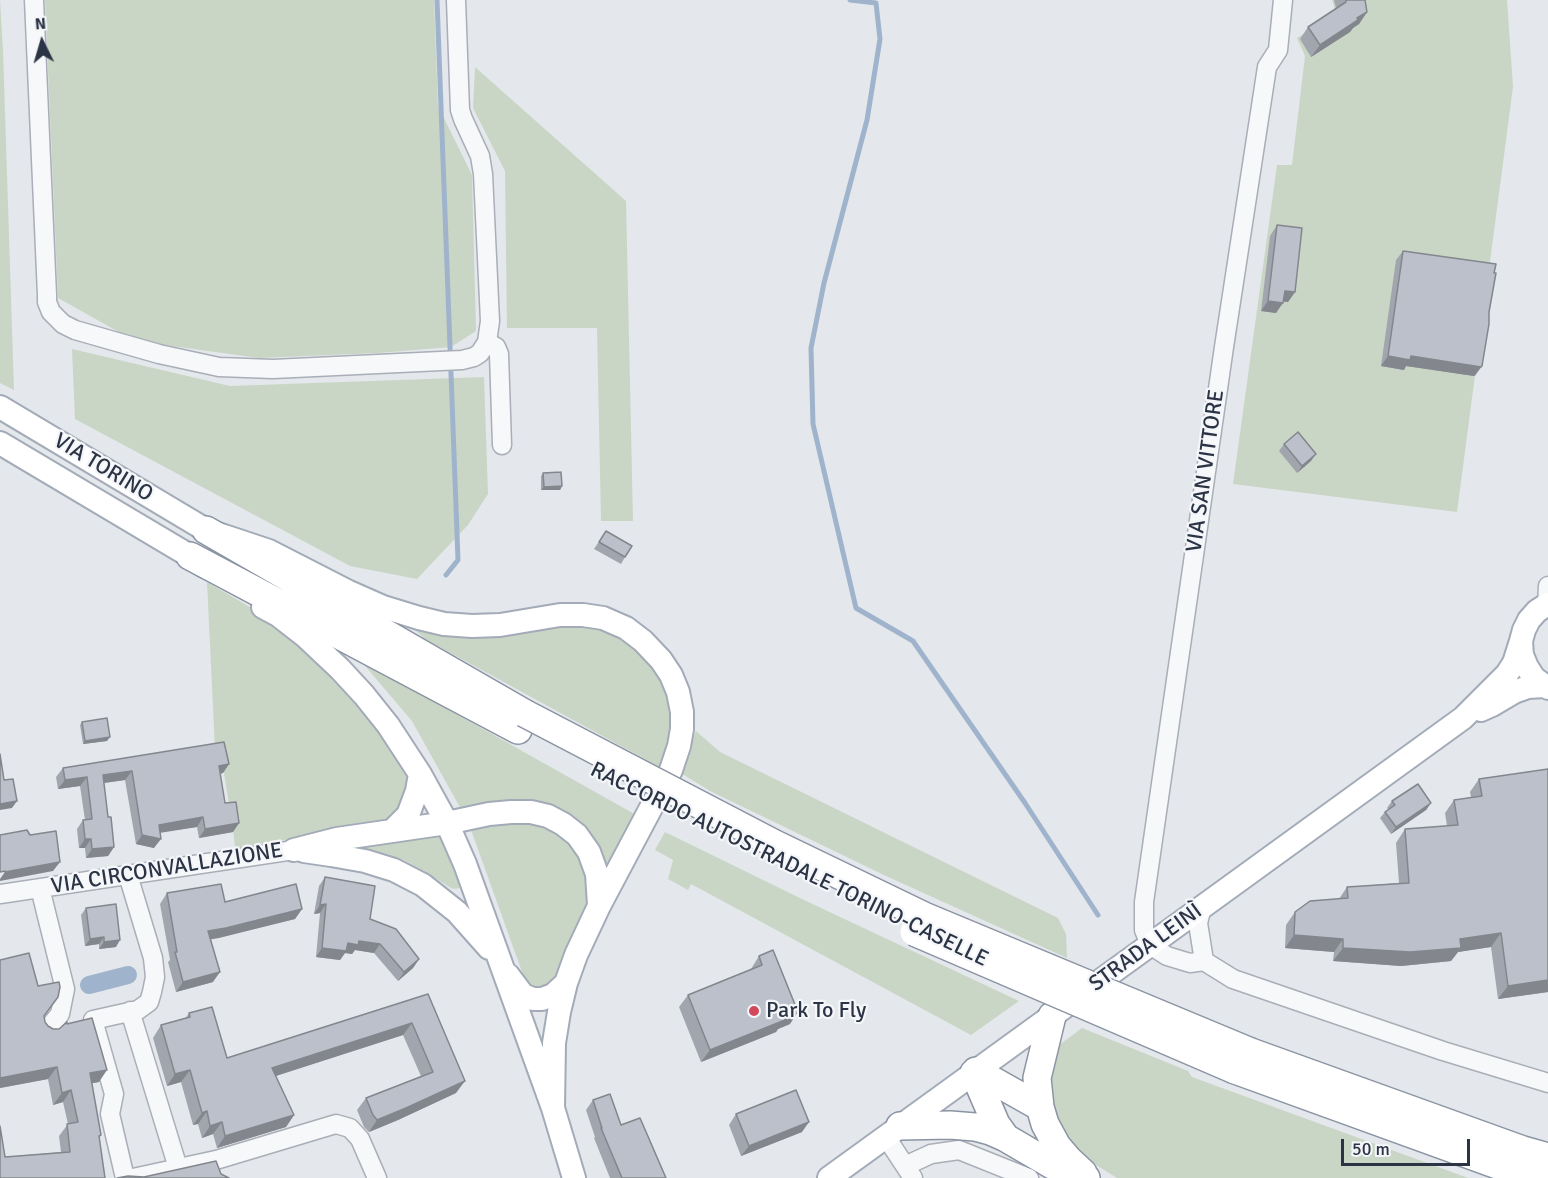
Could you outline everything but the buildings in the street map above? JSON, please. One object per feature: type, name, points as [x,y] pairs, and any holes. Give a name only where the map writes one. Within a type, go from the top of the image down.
[{"type":"highway","name":"RACCORDO AUTOSTRADALE TORINO-CASELLE","points":[[206,530],[521,722]]},
{"type":"highway","name":"RACCORDO AUTOSTRADALE TORINO-CASELLE","points":[[190,555],[521,722],[918,934],[1243,1061],[1514,1171],[1543,1178]]},
{"type":"highway","points":[[1052,1016],[1037,1078],[1040,1107],[1045,1124],[1057,1146],[1087,1178]]},
{"type":"highway","name":"RACCORDO AUTOSTRADALE TORINO-CASELLE","points":[[1243,1061],[1548,1157]]},
{"type":"highway","points":[[975,1072],[1040,1107]]},
{"type":"highway","points":[[975,1072],[996,1124],[1006,1138]]},
{"type":"highway","points":[[893,1132],[950,1125],[975,1127],[1006,1138],[1059,1169],[1087,1178]]},
{"type":"main road","name":"VIA TORINO","points":[[0,407],[206,530],[269,551],[383,607],[444,624],[472,626],[500,625],[560,615],[603,618],[626,628],[643,641],[661,660],[678,692],[682,712],[679,746],[670,770],[599,906],[576,955],[566,983],[554,1043],[553,1108]]},
{"type":"main road","name":"VIA TORINO","points":[[0,443],[190,555],[234,589],[278,615],[305,636],[340,669],[388,725],[420,774],[447,823],[465,864],[499,962]]},
{"type":"main road","name":"STRADA LEINÌ","points":[[829,1178],[1463,718],[1507,674],[1514,663],[1529,620],[1548,598]]},
{"type":"main road","points":[[1521,641],[1522,655],[1527,668],[1534,678],[1546,687]]},
{"type":"main road","name":"STRADA LEINÌ","points":[[1463,718],[1514,692],[1528,687],[1546,687]]},
{"type":"main road","points":[[392,831],[408,815],[417,791],[420,774]]},
{"type":"main road","points":[[294,850],[337,839],[447,823],[489,814],[531,812],[548,816],[577,835],[589,852],[597,874],[599,906]]},
{"type":"main road","points":[[294,850],[364,861],[394,870],[423,885],[457,912],[481,938],[523,995],[533,999],[542,999],[553,995],[566,983]]},
{"type":"main road","points":[[499,962],[553,1108],[574,1178]]},
{"type":"street","points":[[34,0],[49,308],[58,320],[69,327],[114,342],[181,360],[219,367],[273,369],[462,360],[480,353],[487,342],[490,321],[483,174],[480,156],[461,114],[456,0]]},
{"type":"street","name":"VIA SAN VITTORE","points":[[1150,945],[1144,930],[1144,902],[1267,67],[1278,50],[1283,0]]},
{"type":"street","points":[[487,342],[496,347],[499,354],[502,445]]},
{"type":"street","name":"VIA CIRCONVALLAZIONE","points":[[0,894],[294,850]]},
{"type":"street","points":[[125,1178],[110,1114],[114,1094],[93,1020],[138,1010],[149,1002],[154,977],[153,958],[128,875]]},
{"type":"street","name":"VIA CIRCONVALLAZIONE","points":[[40,888],[65,989],[60,1014],[47,1030]]},
{"type":"street","points":[[1202,907],[1198,924],[1204,961]]},
{"type":"street","points":[[1150,945],[1167,956],[1182,961],[1190,963],[1204,961],[1233,980],[1548,1083]]},
{"type":"street","points":[[130,1011],[178,1168]]},
{"type":"street","points":[[133,1178],[216,1160],[336,1124],[350,1128],[360,1139],[377,1178]]},
{"type":"street","points":[[893,1132],[909,1172],[932,1154],[959,1150],[1029,1178]]},
{"type":"street","points":[[216,1160],[221,1178]]},
{"type":"green space","points":[[0,0],[3,51],[14,390],[0,383]]},
{"type":"green space","points":[[45,0],[434,0],[438,106],[472,175],[476,331],[451,347],[378,353],[259,358],[135,341],[58,298]]},
{"type":"green space","points":[[1332,0],[1507,0],[1513,87],[1457,512],[1233,484],[1277,165],[1292,165],[1305,56],[1297,38],[1336,13]]},
{"type":"green space","points":[[475,67],[626,201],[633,521],[601,521],[597,328],[507,328],[505,171],[473,108]]},
{"type":"green space","points":[[72,349],[230,386],[484,377],[488,494],[468,525],[417,579],[350,566],[75,419]]},
{"type":"green space","points":[[207,582],[272,620],[343,680],[412,778],[396,820],[235,848],[220,749],[215,749]]},
{"type":"green space","points":[[560,625],[603,628],[631,642],[657,668],[672,701],[674,732],[663,769],[425,639],[414,629],[456,635]]},
{"type":"green space","points":[[360,660],[638,816],[606,876],[578,825],[462,811],[412,721]]},
{"type":"green space","points":[[696,731],[720,752],[1058,918],[1066,934],[1067,958],[886,876],[710,791],[679,772]]},
{"type":"green space","points":[[480,821],[547,821],[585,856],[591,904],[558,982],[549,988],[534,989],[526,983],[470,827]]},
{"type":"green space","points":[[438,831],[460,885],[459,888],[451,888],[404,860],[376,851],[347,846]]},
{"type":"green space","points":[[665,832],[1019,1001],[971,1035],[691,884],[688,890],[668,879],[673,860],[655,850]]},
{"type":"green space","points":[[1082,1028],[1188,1071],[1192,1077],[1468,1178],[1117,1178],[1069,1148],[1054,1129],[1045,1074],[1055,1048]]},
{"type":"waterway","points":[[437,0],[458,560],[446,575]]},
{"type":"waterway","points":[[850,0],[876,3],[880,39],[867,120],[824,283],[811,348],[813,424],[856,608],[913,641],[1025,803],[1098,915]]},
{"type":"waterway","points":[[89,985],[128,975]]},
{"type":"place","name":"Park To Fly","points":[[754,1011]]}]
